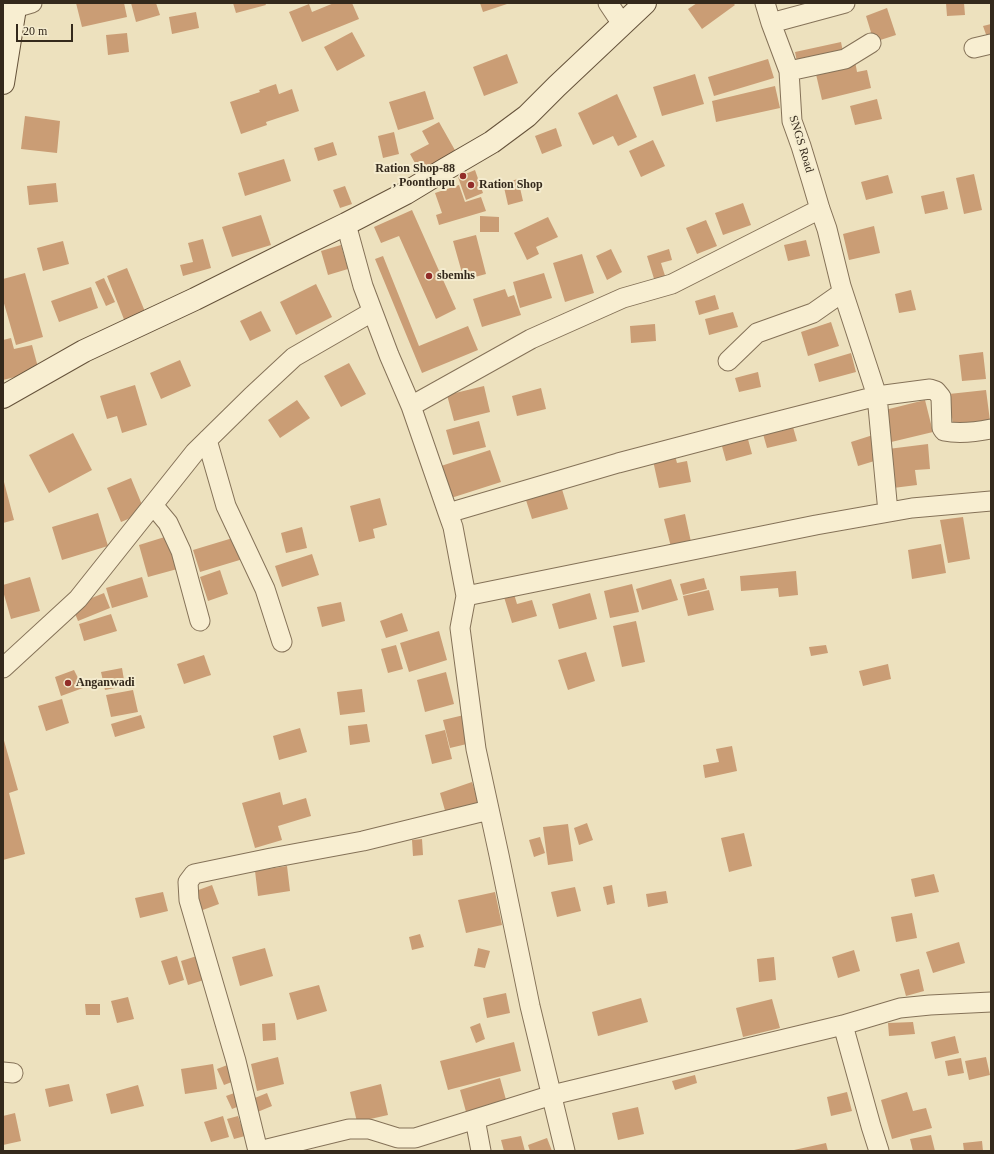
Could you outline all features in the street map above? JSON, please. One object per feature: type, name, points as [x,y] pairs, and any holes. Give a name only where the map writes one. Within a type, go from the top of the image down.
[{"type":"main road","points":[[3,397],[84,351],[195,299],[406,193],[492,142],[527,116],[645,3]]},
{"type":"main road","points":[[3,83],[21,5]]},
{"type":"street","points":[[608,3],[622,24]]},
{"type":"street","name":"SNGS Road","points":[[765,3],[789,71],[792,121],[806,160],[827,229],[842,289],[877,396],[888,512]]},
{"type":"street","points":[[771,23],[844,3]]},
{"type":"street","points":[[789,71],[846,60],[871,43]]},
{"type":"street","points":[[411,406],[531,339],[623,298],[672,284],[820,209]]},
{"type":"street","points":[[346,224],[363,286],[372,312],[411,406],[453,527],[466,596],[460,628],[476,749],[530,1006],[565,1151]]},
{"type":"street","points":[[728,361],[758,333],[814,313],[842,289]]},
{"type":"street","points":[[3,668],[78,599],[195,452],[251,397],[294,357],[372,312]]},
{"type":"street","points":[[448,513],[618,463],[877,396],[930,389],[936,391],[941,397],[942,428],[944,431],[952,433],[977,432],[991,429]]},
{"type":"street","points":[[208,440],[226,506],[265,588],[282,642]]},
{"type":"street","points":[[466,596],[816,525],[912,508],[991,501]]},
{"type":"street","points":[[153,504],[168,523],[182,551],[200,621]]},
{"type":"street","points":[[489,810],[363,841],[194,874],[188,882],[190,900],[236,1061],[259,1151],[287,1147],[349,1129],[369,1129],[398,1138],[415,1138],[552,1095],[843,1025],[900,1008],[991,1002]]},
{"type":"street","points":[[843,1025],[879,1151]]},
{"type":"street","points":[[475,1119],[481,1151]]},
{"type":"building","points":[[76,3],[124,3],[127,17],[82,27]]},
{"type":"building","points":[[131,3],[156,3],[160,15],[136,22]]},
{"type":"building","points":[[233,3],[265,3],[266,5],[236,13]]},
{"type":"building","points":[[334,3],[352,3],[359,19],[302,42],[289,12],[309,4],[312,12]]},
{"type":"building","points":[[480,3],[510,3],[483,12]]},
{"type":"building","points":[[697,3],[733,3],[735,5],[702,29],[688,9]]},
{"type":"building","points":[[946,3],[964,3],[965,15],[947,16]]},
{"type":"building","points":[[887,8],[896,35],[874,42],[866,16]]},
{"type":"building","points":[[196,12],[199,28],[172,34],[169,17]]},
{"type":"building","points":[[991,24],[991,39],[988,40],[983,26]]},
{"type":"building","points":[[352,32],[365,56],[337,71],[324,47]]},
{"type":"building","points":[[127,33],[129,52],[108,55],[106,35]]},
{"type":"building","points":[[841,42],[844,57],[798,67],[795,52]]},
{"type":"building","points":[[507,54],[518,83],[484,96],[473,67]]},
{"type":"building","points":[[768,59],[774,78],[714,96],[708,77]]},
{"type":"building","points":[[855,61],[857,72],[867,70],[871,88],[822,100],[815,70]]},
{"type":"building","points":[[695,74],[704,104],[662,116],[653,87]]},
{"type":"building","points":[[276,84],[279,94],[292,89],[299,111],[266,122],[267,125],[241,134],[230,102],[260,92],[259,90]]},
{"type":"building","points":[[775,86],[780,108],[716,122],[712,101]]},
{"type":"building","points":[[425,91],[434,119],[398,130],[389,102]]},
{"type":"building","points":[[617,94],[637,137],[618,146],[613,136],[593,145],[578,113]]},
{"type":"building","points":[[877,99],[882,119],[855,125],[850,106]]},
{"type":"building","points":[[25,116],[60,121],[57,153],[21,149]]},
{"type":"building","points":[[439,122],[456,152],[420,172],[410,154],[429,144],[422,131]]},
{"type":"building","points":[[556,128],[562,146],[542,154],[535,136]]},
{"type":"building","points":[[394,132],[399,154],[383,158],[378,136]]},
{"type":"building","points":[[653,140],[665,166],[641,177],[629,151]]},
{"type":"building","points":[[333,142],[337,155],[318,161],[314,148]]},
{"type":"building","points":[[284,159],[291,181],[245,196],[238,173]]},
{"type":"building","name":"Ration Shop","points":[[475,170],[483,193],[466,200],[458,177]]},
{"type":"building","points":[[974,174],[982,210],[964,214],[956,178]]},
{"type":"building","points":[[888,175],[893,193],[866,200],[861,182]]},
{"type":"building","points":[[518,179],[523,201],[508,205],[503,183]]},
{"type":"building","points":[[56,183],[58,202],[29,205],[27,186]]},
{"type":"building","points":[[459,185],[465,202],[481,197],[486,211],[439,225],[436,215],[442,213],[435,193]]},
{"type":"building","points":[[345,186],[352,204],[340,208],[333,190]]},
{"type":"building","points":[[944,191],[948,209],[925,214],[921,196]]},
{"type":"building","points":[[743,203],[751,225],[723,235],[715,213]]},
{"type":"building","name":"sbemhs","points":[[412,210],[456,309],[436,319],[399,236],[381,243],[374,227]]},
{"type":"building","points":[[261,215],[271,245],[232,257],[222,227]]},
{"type":"building","points":[[480,216],[499,217],[499,232],[480,232]]},
{"type":"building","points":[[548,217],[558,237],[536,247],[539,254],[527,260],[514,233]]},
{"type":"building","points":[[706,220],[717,246],[697,254],[686,228]]},
{"type":"building","points":[[874,226],[880,253],[849,260],[843,234]]},
{"type":"building","points":[[476,235],[486,274],[464,280],[453,241]]},
{"type":"building","points":[[203,239],[211,268],[183,276],[180,265],[193,262],[188,243]]},
{"type":"building","points":[[806,240],[810,256],[788,261],[784,245]]},
{"type":"building","points":[[63,241],[69,264],[43,271],[37,248]]},
{"type":"building","points":[[341,245],[348,269],[328,275],[321,251]]},
{"type":"building","points":[[611,249],[622,272],[607,280],[596,256]]},
{"type":"building","points":[[669,249],[672,260],[661,263],[666,279],[655,282],[647,256]]},
{"type":"building","points":[[582,254],[594,293],[565,302],[553,263]]},
{"type":"building","points":[[383,256],[419,346],[468,326],[478,350],[422,373],[375,259]]},
{"type":"building","points":[[127,268],[146,314],[125,322],[107,276]]},
{"type":"building","points":[[25,273],[43,337],[16,345],[3,300],[3,279]]},
{"type":"building","points":[[544,273],[552,298],[520,308],[513,282]]},
{"type":"building","points":[[104,278],[115,302],[106,306],[95,282]]},
{"type":"building","points":[[316,284],[332,317],[296,335],[280,302]]},
{"type":"building","points":[[91,287],[98,308],[59,322],[51,301]]},
{"type":"building","points":[[505,289],[508,297],[514,295],[521,315],[482,327],[473,299]]},
{"type":"building","points":[[911,290],[916,310],[899,313],[895,294]]},
{"type":"building","points":[[715,295],[719,309],[699,315],[695,301]]},
{"type":"building","points":[[261,311],[271,331],[250,341],[240,321]]},
{"type":"building","points":[[733,312],[738,327],[709,335],[705,319]]},
{"type":"building","points":[[831,322],[839,346],[808,356],[801,332]]},
{"type":"building","points":[[655,324],[656,341],[631,343],[630,326]]},
{"type":"building","points":[[11,338],[14,349],[32,345],[39,371],[3,380],[3,340]]},
{"type":"building","points":[[983,352],[986,379],[962,381],[959,355]]},
{"type":"building","points":[[851,353],[856,372],[819,382],[814,364]]},
{"type":"building","points":[[180,360],[191,386],[161,399],[150,373]]},
{"type":"building","points":[[349,363],[366,394],[341,407],[324,376]]},
{"type":"building","points":[[758,372],[761,387],[739,392],[735,378]]},
{"type":"building","points":[[135,385],[147,425],[122,433],[117,416],[107,419],[100,396]]},
{"type":"building","points":[[484,386],[490,412],[454,421],[447,395]]},
{"type":"building","points":[[541,388],[546,409],[517,416],[512,396]]},
{"type":"building","points":[[986,390],[990,421],[953,425],[949,394]]},
{"type":"building","points":[[297,400],[310,418],[280,438],[268,420]]},
{"type":"building","points":[[925,400],[933,432],[887,443],[881,411]]},
{"type":"building","points":[[791,420],[797,441],[767,448],[761,427]]},
{"type":"building","points":[[479,421],[486,447],[453,455],[446,430]]},
{"type":"building","points":[[746,432],[752,454],[726,461],[720,439]]},
{"type":"building","points":[[73,433],[92,470],[49,493],[29,455]]},
{"type":"building","points":[[873,435],[881,459],[858,466],[851,442]]},
{"type":"building","points":[[928,444],[930,469],[915,470],[917,485],[893,488],[888,449]]},
{"type":"building","points":[[490,450],[501,482],[451,498],[441,466]]},
{"type":"building","points":[[674,452],[677,463],[687,461],[691,482],[659,488],[652,456]]},
{"type":"building","points":[[131,478],[145,512],[121,522],[107,488]]},
{"type":"building","points":[[3,482],[14,520],[3,523]]},
{"type":"building","points":[[561,486],[568,509],[532,519],[525,497]]},
{"type":"building","points":[[380,498],[387,525],[373,529],[375,538],[359,542],[350,506]]},
{"type":"building","points":[[98,513],[108,546],[62,560],[52,527]]},
{"type":"building","points":[[685,514],[691,542],[671,547],[664,519]]},
{"type":"building","points":[[963,517],[970,559],[948,563],[940,520]]},
{"type":"building","points":[[302,527],[307,548],[286,553],[281,533]]},
{"type":"building","points":[[171,535],[181,568],[148,577],[139,545]]},
{"type":"building","points":[[236,537],[243,559],[200,572],[193,550]]},
{"type":"building","points":[[941,544],[946,573],[912,579],[908,550]]},
{"type":"building","points":[[312,554],[319,575],[282,587],[275,566]]},
{"type":"building","points":[[220,570],[228,594],[208,601],[200,577]]},
{"type":"building","points":[[796,571],[798,595],[779,597],[778,588],[741,591],[740,576]]},
{"type":"building","points":[[30,577],[40,611],[11,619],[3,591],[3,585]]},
{"type":"building","points":[[142,577],[148,597],[112,608],[106,588]]},
{"type":"building","points":[[704,578],[707,589],[683,595],[680,584]]},
{"type":"building","points":[[671,579],[678,600],[642,610],[636,589]]},
{"type":"building","points":[[632,584],[639,612],[610,618],[604,591]]},
{"type":"building","points":[[709,590],[714,610],[688,616],[683,596]]},
{"type":"building","points":[[104,593],[110,608],[78,621],[72,606]]},
{"type":"building","points":[[590,593],[597,619],[559,629],[552,604]]},
{"type":"building","points":[[514,594],[517,604],[532,600],[537,616],[512,623],[504,597]]},
{"type":"building","points":[[341,602],[345,621],[322,627],[317,607]]},
{"type":"building","points":[[402,613],[408,631],[386,638],[380,621]]},
{"type":"building","points":[[111,614],[117,631],[84,641],[79,624]]},
{"type":"building","points":[[636,621],[645,662],[622,667],[613,626]]},
{"type":"building","points":[[439,631],[447,660],[409,672],[400,643]]},
{"type":"building","points":[[396,645],[403,669],[388,673],[381,649]]},
{"type":"building","points":[[826,645],[828,653],[811,656],[809,647]]},
{"type":"building","points":[[586,652],[595,681],[568,690],[558,660]]},
{"type":"building","points":[[204,655],[211,675],[184,684],[177,664]]},
{"type":"building","points":[[888,664],[891,679],[863,686],[859,671]]},
{"type":"building","points":[[122,668],[125,686],[105,690],[101,672]]},
{"type":"building","name":"Anganwadi","points":[[74,670],[83,688],[61,696],[55,677]]},
{"type":"building","points":[[446,672],[454,704],[425,712],[417,680]]},
{"type":"building","points":[[362,689],[365,712],[340,715],[337,692]]},
{"type":"building","points":[[133,690],[138,712],[111,717],[106,695]]},
{"type":"building","points":[[62,699],[69,723],[46,731],[38,706]]},
{"type":"building","points":[[141,715],[145,728],[115,737],[111,724]]},
{"type":"building","points":[[464,715],[471,743],[450,748],[443,720]]},
{"type":"building","points":[[367,724],[370,742],[350,745],[348,726]]},
{"type":"building","points":[[300,728],[307,752],[279,760],[273,736]]},
{"type":"building","points":[[445,730],[452,759],[432,764],[425,735]]},
{"type":"building","points":[[3,737],[18,790],[9,793],[25,854],[3,860]]},
{"type":"building","points":[[732,746],[737,771],[705,778],[703,765],[719,762],[716,749]]},
{"type":"building","points":[[472,782],[479,804],[446,814],[440,793]]},
{"type":"building","points":[[280,792],[283,805],[306,798],[311,816],[278,826],[282,840],[255,848],[242,803]]},
{"type":"building","points":[[587,823],[593,840],[579,845],[574,828]]},
{"type":"building","points":[[568,824],[573,861],[548,865],[543,827]]},
{"type":"building","points":[[744,833],[752,866],[729,872],[721,838]]},
{"type":"building","points":[[540,837],[545,853],[534,857],[529,840]]},
{"type":"building","points":[[422,839],[423,855],[413,856],[412,840]]},
{"type":"building","points":[[287,866],[290,891],[258,896],[255,871]]},
{"type":"building","points":[[934,874],[939,892],[915,897],[911,879]]},
{"type":"building","points":[[212,885],[219,904],[200,911],[193,892]]},
{"type":"building","points":[[612,885],[615,903],[607,905],[603,887]]},
{"type":"building","points":[[575,887],[581,911],[557,917],[551,892]]},
{"type":"building","points":[[666,891],[668,903],[648,907],[646,894]]},
{"type":"building","points":[[163,892],[168,911],[140,918],[135,898]]},
{"type":"building","points":[[495,892],[502,925],[466,933],[458,900]]},
{"type":"building","points":[[912,913],[917,938],[896,942],[891,917]]},
{"type":"building","points":[[420,934],[424,947],[412,950],[409,937]]},
{"type":"building","points":[[959,942],[965,963],[933,973],[926,952]]},
{"type":"building","points":[[265,948],[273,976],[240,986],[232,957]]},
{"type":"building","points":[[478,948],[490,951],[485,968],[474,966]]},
{"type":"building","points":[[854,950],[860,971],[838,978],[832,957]]},
{"type":"building","points":[[200,955],[207,979],[188,985],[181,961]]},
{"type":"building","points":[[177,956],[184,980],[169,985],[161,961]]},
{"type":"building","points":[[774,957],[776,980],[759,982],[757,959]]},
{"type":"building","points":[[919,969],[924,991],[906,996],[900,974]]},
{"type":"building","points":[[319,985],[327,1011],[297,1020],[289,993]]},
{"type":"building","points":[[506,993],[510,1013],[487,1018],[483,998]]},
{"type":"building","points":[[128,997],[134,1019],[117,1023],[111,1001]]},
{"type":"building","points":[[641,998],[648,1022],[598,1036],[592,1012]]},
{"type":"building","points":[[772,999],[780,1028],[743,1037],[736,1008]]},
{"type":"building","points":[[85,1004],[100,1004],[100,1015],[86,1015]]},
{"type":"building","points":[[913,1022],[915,1034],[889,1036],[888,1023]]},
{"type":"building","points":[[275,1023],[276,1040],[263,1041],[262,1024]]},
{"type":"building","points":[[480,1023],[485,1039],[476,1043],[470,1027]]},
{"type":"building","points":[[955,1036],[959,1053],[935,1059],[931,1042]]},
{"type":"building","points":[[514,1042],[521,1071],[448,1090],[440,1061]]},
{"type":"building","points":[[278,1057],[284,1084],[257,1091],[251,1064]]},
{"type":"building","points":[[986,1057],[990,1075],[969,1080],[965,1061]]},
{"type":"building","points":[[961,1058],[964,1073],[948,1076],[945,1061]]},
{"type":"building","points":[[213,1064],[217,1089],[185,1094],[181,1069]]},
{"type":"building","points":[[230,1064],[237,1080],[224,1085],[217,1069]]},
{"type":"building","points":[[695,1075],[697,1083],[675,1090],[672,1081]]},
{"type":"building","points":[[500,1078],[508,1107],[468,1119],[460,1090]]},
{"type":"building","points":[[69,1084],[73,1101],[49,1107],[45,1089]]},
{"type":"building","points":[[381,1084],[388,1115],[357,1122],[350,1092]]},
{"type":"building","points":[[138,1085],[144,1106],[111,1114],[106,1094]]},
{"type":"building","points":[[237,1092],[242,1105],[232,1109],[226,1096]]},
{"type":"building","points":[[847,1092],[852,1111],[831,1116],[827,1097]]},
{"type":"building","points":[[907,1092],[913,1111],[926,1108],[932,1128],[892,1139],[881,1100]]},
{"type":"building","points":[[267,1093],[272,1106],[255,1113],[250,1100]]},
{"type":"building","points":[[638,1107],[644,1134],[618,1140],[612,1113]]},
{"type":"building","points":[[15,1113],[21,1141],[3,1145],[3,1116]]},
{"type":"building","points":[[223,1116],[229,1137],[211,1142],[204,1122]]},
{"type":"building","points":[[238,1116],[245,1136],[234,1139],[227,1119]]},
{"type":"building","points":[[931,1135],[935,1151],[913,1151],[910,1139]]},
{"type":"building","points":[[521,1136],[525,1151],[504,1151],[501,1140]]},
{"type":"building","points":[[547,1138],[552,1151],[530,1151],[528,1145]]},
{"type":"building","points":[[982,1141],[983,1151],[964,1151],[963,1143]]},
{"type":"building","points":[[826,1143],[828,1151],[794,1150]]},
{"type":"place","name":"Ration Shop-88 , Poonthopu","points":[[463,176]]},
{"type":"place","name":"Ration Shop","points":[[471,185]]},
{"type":"place","name":"sbemhs","points":[[429,276]]},
{"type":"place","name":"Anganwadi","points":[[68,683]]}]
